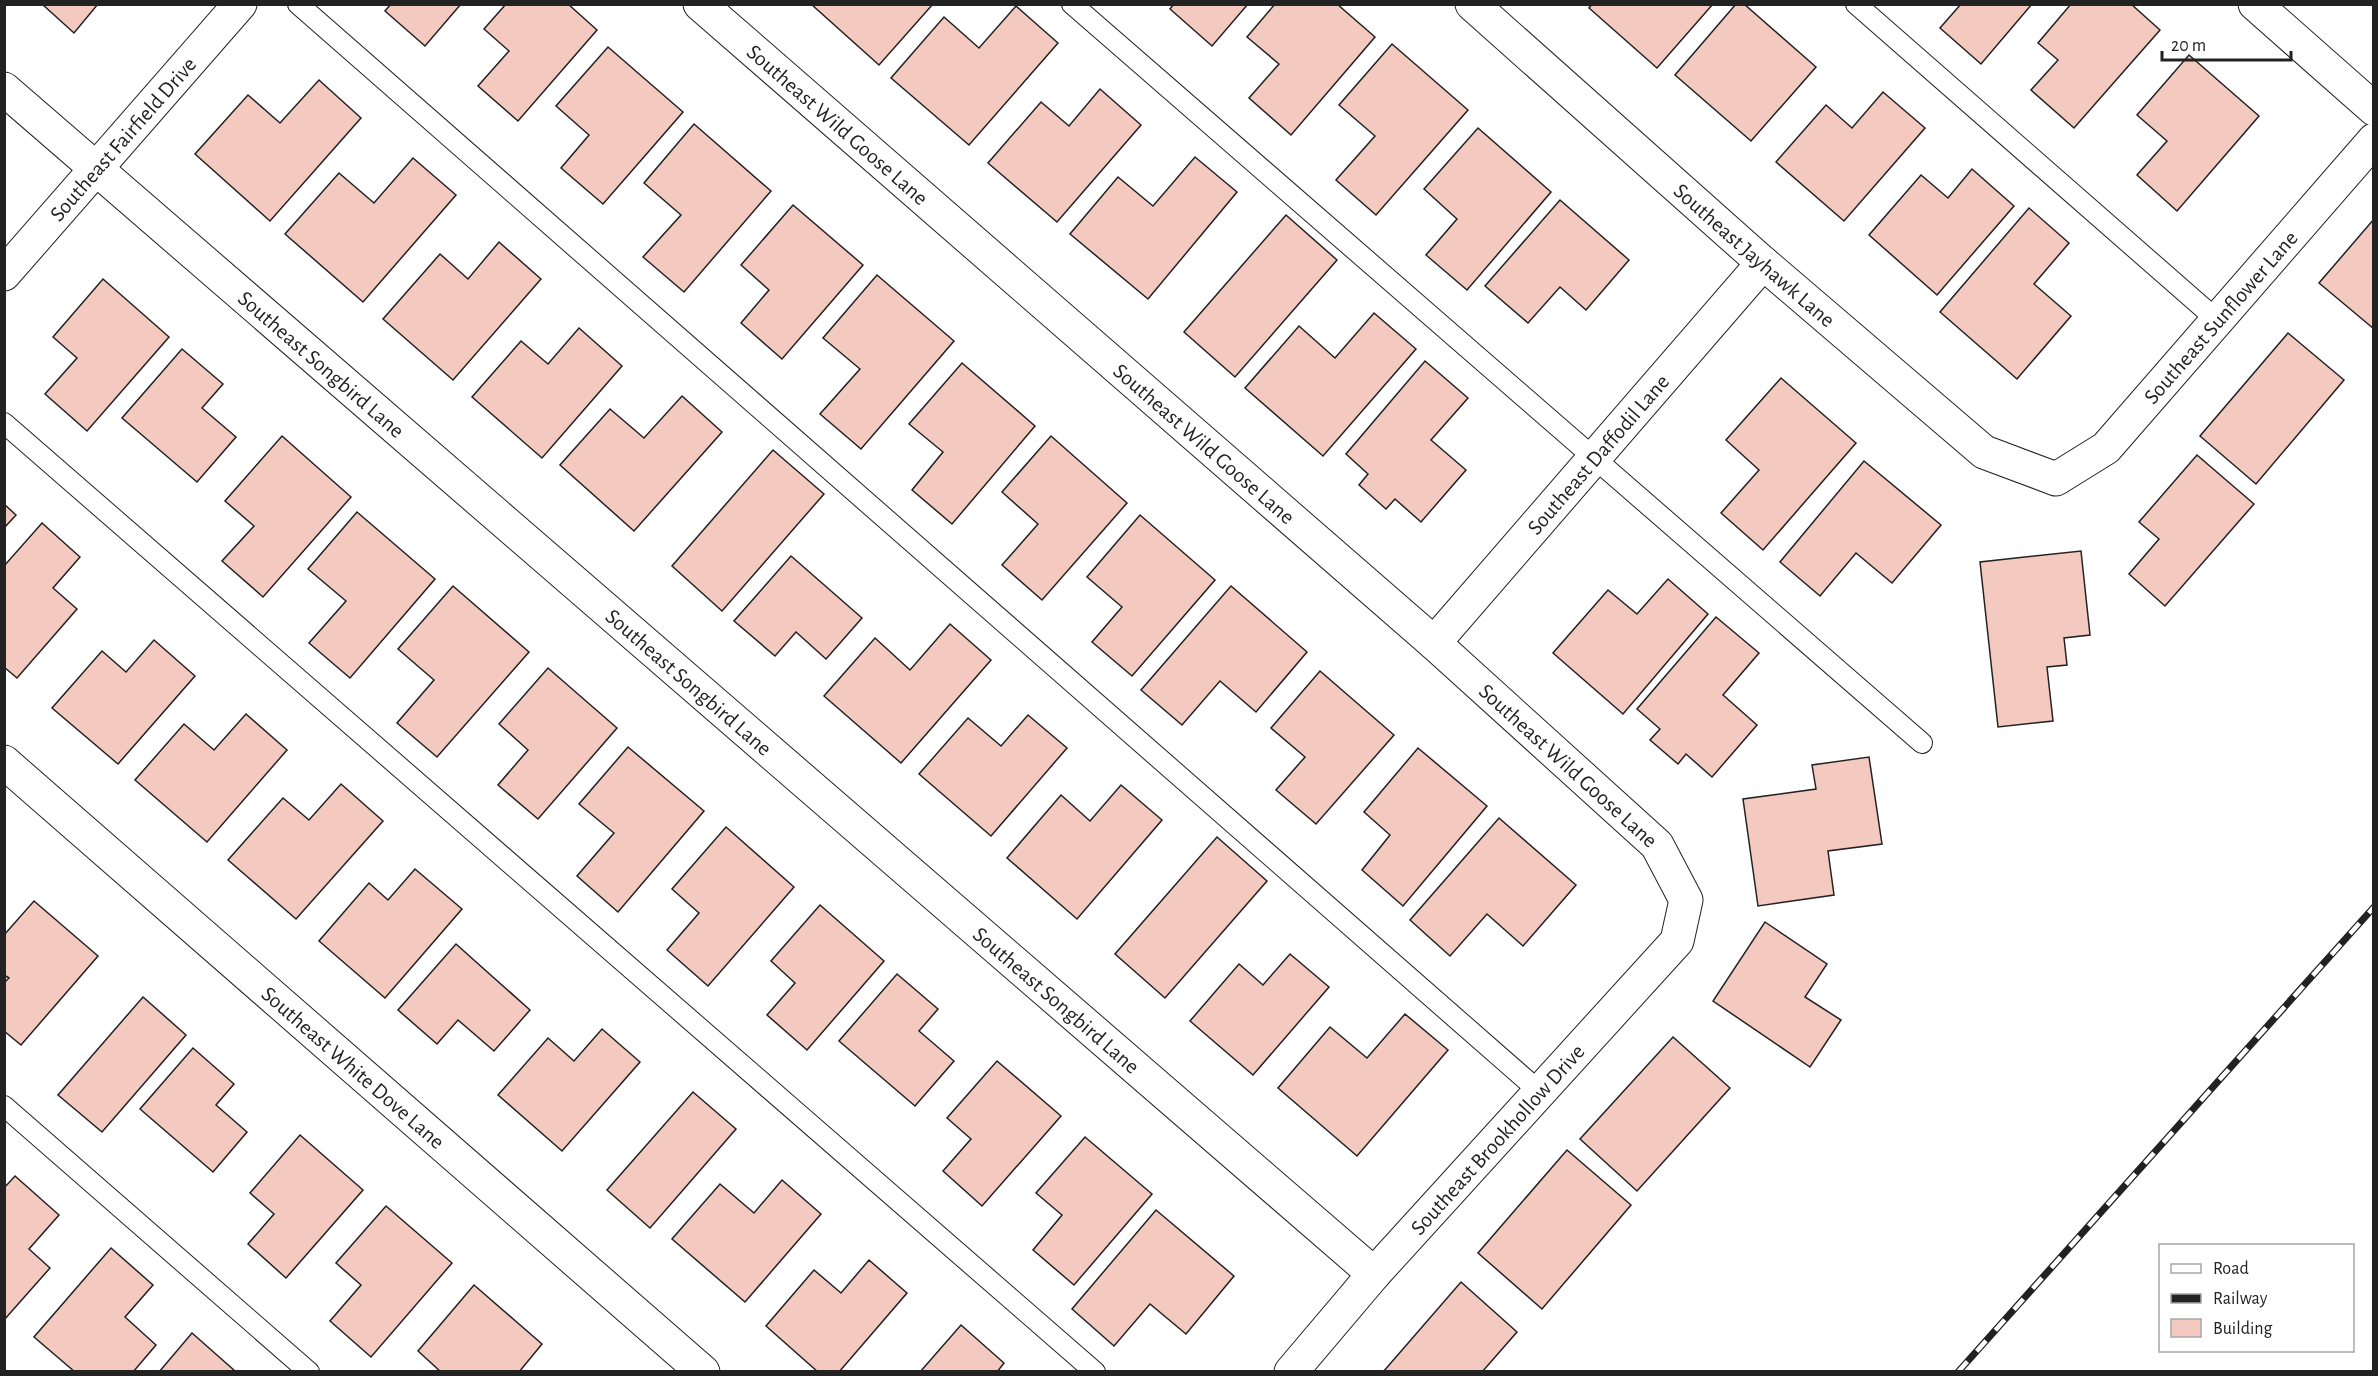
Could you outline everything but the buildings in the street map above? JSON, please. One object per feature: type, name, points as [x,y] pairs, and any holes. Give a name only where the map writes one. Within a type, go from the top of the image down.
[{"type":"street","name":"Southeast Fairfield Drive","points":[[4,274],[240,4]]},
{"type":"street","name":"Southeast Wild Goose Lane","points":[[700,4],[1434,644],[1657,845],[1686,900]]},
{"type":"street","name":"Southeast Jayhawk Lane","points":[[1472,4],[1763,263],[1984,452],[2056,479]]},
{"type":"street","points":[[2255,4],[2373,109]]},
{"type":"street","name":"Southeast Songbird Lane","points":[[4,89],[1374,1274]]},
{"type":"street","name":"Southeast Sunflower Lane","points":[[2056,479],[2106,448],[2373,140]]},
{"type":"street","name":"Southeast Daffodil Lane","points":[[1434,644],[1593,457],[1763,263]]},
{"type":"street","name":"Southeast White Dove Lane","points":[[4,762],[703,1371]]},
{"type":"street","name":"Southeast Brookhollow Drive","points":[[1292,1371],[1374,1274],[1677,941],[1686,900]]},
{"type":"lane","points":[[297,4],[1540,1092]]},
{"type":"lane","points":[[1072,4],[1922,743]]},
{"type":"lane","points":[[1856,4],[2217,320]]},
{"type":"lane","points":[[4,423],[1095,1371]]},
{"type":"lane","points":[[4,1106],[309,1371]]},
{"type":"railway","points":[[1958,1372],[2374,907]]}]
